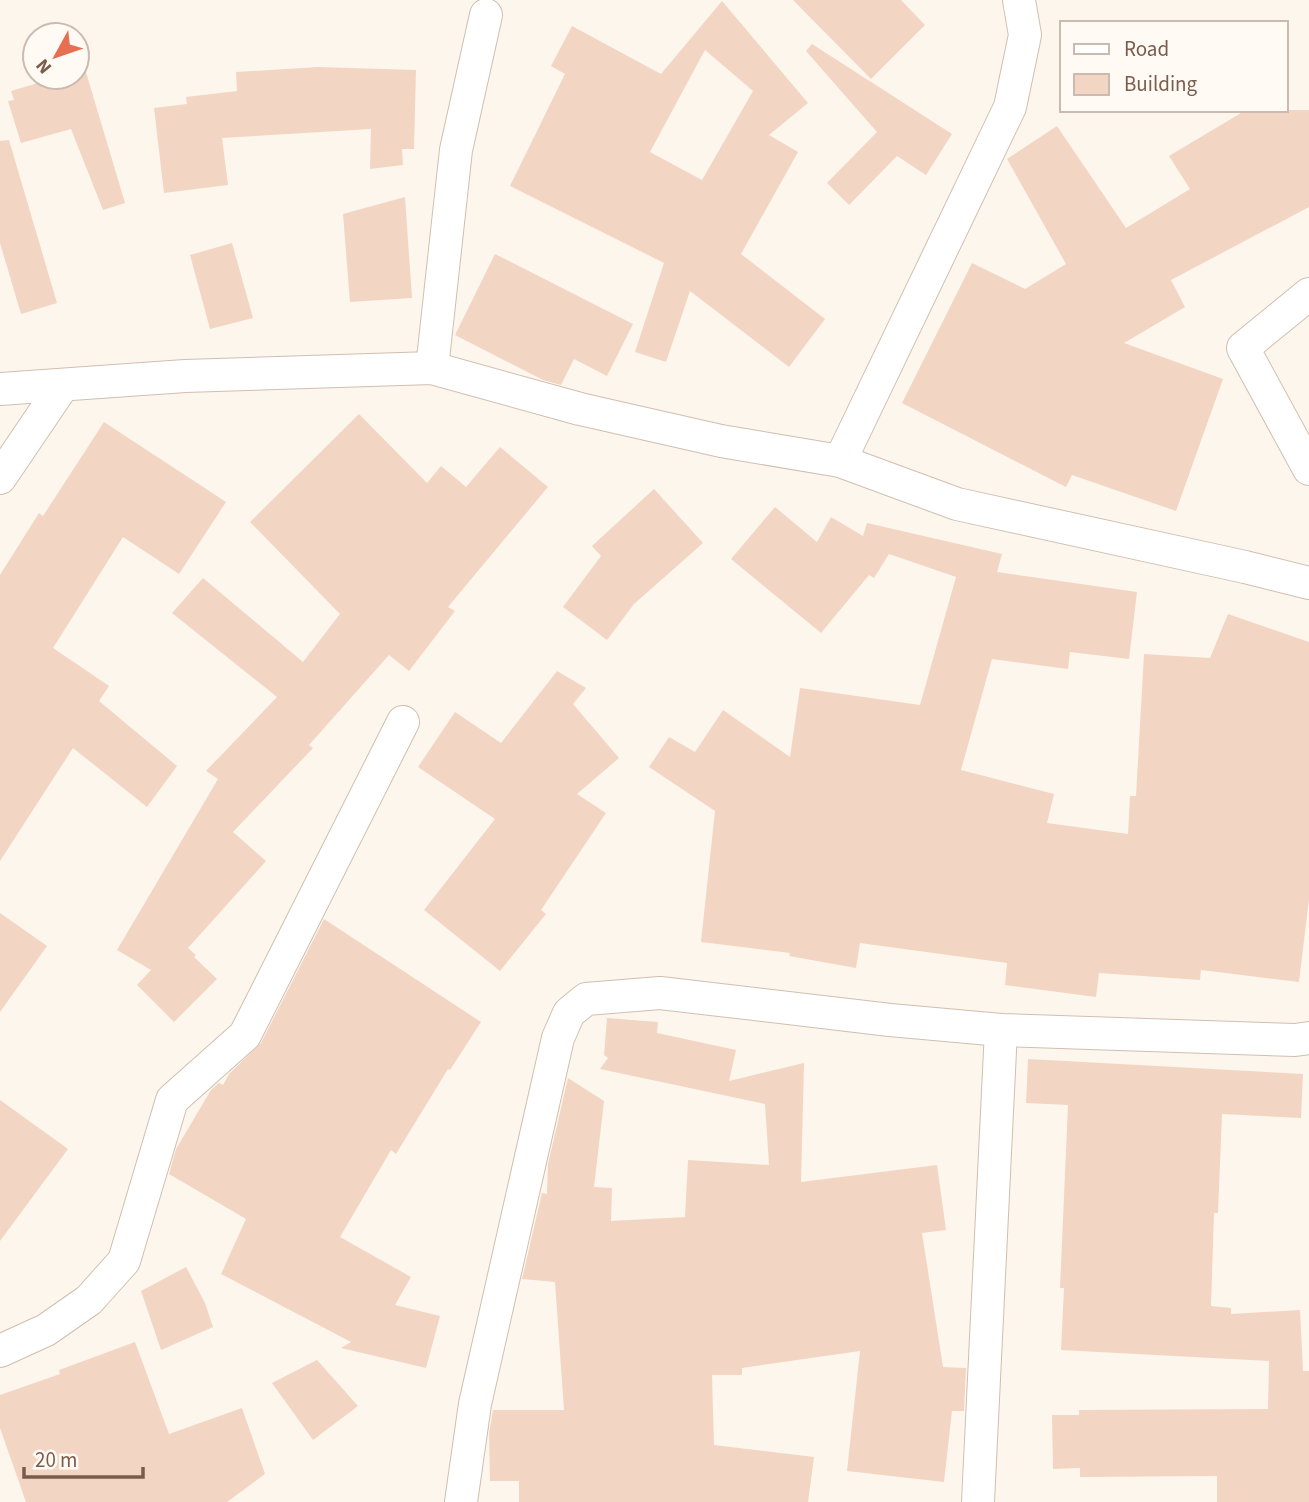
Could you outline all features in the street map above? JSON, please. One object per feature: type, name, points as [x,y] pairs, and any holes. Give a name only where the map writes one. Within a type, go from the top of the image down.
[{"type":"street","points":[[840,461],[1010,107],[1025,35],[1020,0]]},
{"type":"street","points":[[432,368],[456,150],[486,15]]},
{"type":"street","points":[[1309,295],[1243,348],[1309,469]]},
{"type":"street","points":[[0,389],[185,376],[432,368],[593,412],[721,441],[840,461],[957,505],[1309,583]]},
{"type":"street","points":[[0,478],[64,385]]},
{"type":"street","points":[[0,1351],[46,1330],[89,1300],[124,1261],[172,1100],[245,1035],[402,722]]},
{"type":"street","points":[[461,1502],[474,1405],[558,1038],[569,1013],[586,999],[660,993],[1001,1030],[1282,1040],[1309,1038]]},
{"type":"street","points":[[978,1502],[1001,1030]]},
{"type":"building","points":[[793,0],[901,0],[925,25],[871,79]]},
{"type":"building","points":[[722,1],[808,103],[769,135],[798,152],[741,254],[825,319],[789,367],[690,291],[666,362],[635,352],[664,263],[510,186],[565,74],[551,66],[572,26],[661,74]],"holes":[[[705,50],[753,91],[702,180],[650,152]]]},
{"type":"building","points":[[812,44],[952,134],[926,175],[897,156],[849,205],[827,183],[877,132],[806,51]]},
{"type":"building","points":[[318,67],[416,70],[414,149],[402,149],[403,165],[370,169],[371,129],[222,138],[228,185],[164,193],[154,108],[187,104],[186,97],[237,91],[236,72]]},
{"type":"building","points":[[21,88],[21,91],[91,89],[125,203],[103,210],[71,129],[21,143],[8,101],[14,100],[11,91]]},
{"type":"building","points":[[1309,110],[1309,207],[1171,280],[1185,307],[1124,343],[1223,379],[1176,511],[1072,475],[1066,487],[902,403],[972,263],[1025,289],[1066,264],[1007,159],[1057,126],[1126,228],[1190,189],[1169,156],[1243,112]]},
{"type":"building","points":[[9,140],[57,303],[21,314],[0,243],[0,141]]},
{"type":"building","points":[[405,197],[412,298],[350,302],[343,214]]},
{"type":"building","points":[[232,243],[253,318],[210,329],[190,255]]},
{"type":"building","points":[[495,254],[633,324],[607,376],[574,359],[561,385],[543,380],[455,335]]},
{"type":"building","points":[[359,414],[427,483],[441,466],[466,487],[500,447],[548,487],[448,607],[455,611],[409,671],[389,655],[309,745],[313,748],[233,832],[266,861],[188,948],[217,979],[174,1022],[137,985],[151,970],[117,950],[218,779],[206,771],[277,697],[172,613],[203,578],[303,662],[340,614],[250,522]]},
{"type":"building","points":[[104,422],[226,502],[179,574],[123,537],[53,648],[109,686],[99,701],[177,766],[147,807],[73,748],[0,861],[0,575],[39,513],[43,516]]},
{"type":"building","points":[[654,489],[703,543],[634,604],[607,640],[563,607],[601,556],[592,546]]},
{"type":"building","points":[[775,507],[817,542],[831,517],[863,536],[867,523],[1002,554],[997,572],[1137,592],[1129,659],[1070,652],[1068,669],[992,659],[961,770],[1054,794],[1047,823],[1128,834],[1130,796],[1136,796],[1144,654],[1210,658],[1228,614],[1309,642],[1309,899],[1299,982],[1201,970],[1200,980],[1099,973],[1096,997],[1005,985],[1007,963],[860,943],[856,968],[789,956],[790,953],[701,942],[715,811],[649,767],[669,737],[695,752],[723,710],[790,757],[800,688],[920,705],[956,577],[889,554],[874,578],[869,575],[821,633],[731,559]]},
{"type":"building","points":[[557,671],[586,688],[573,704],[619,758],[577,794],[606,813],[541,910],[546,914],[500,971],[424,910],[495,819],[418,767],[455,712],[501,743]]},
{"type":"building","points":[[0,913],[47,946],[0,1012]]},
{"type":"building","points":[[324,919],[481,1022],[450,1070],[448,1069],[396,1154],[391,1150],[340,1237],[411,1277],[395,1305],[440,1316],[426,1368],[341,1348],[351,1342],[221,1274],[246,1219],[169,1174],[176,1149],[211,1090],[219,1083],[223,1085],[229,1074],[261,1043]]},
{"type":"building","points":[[607,1018],[658,1022],[657,1033],[736,1050],[729,1081],[804,1063],[801,1182],[937,1165],[946,1230],[922,1233],[943,1367],[966,1368],[964,1411],[952,1411],[944,1482],[847,1471],[860,1351],[742,1368],[742,1375],[712,1375],[714,1445],[814,1457],[808,1502],[519,1502],[519,1481],[490,1481],[489,1434],[493,1410],[564,1410],[555,1282],[522,1279],[542,1193],[547,1194],[548,1164],[568,1078],[604,1101],[594,1187],[612,1188],[611,1221],[685,1217],[688,1160],[769,1165],[765,1104],[600,1069],[608,1058],[604,1055]]},
{"type":"building","points":[[1028,1059],[1303,1074],[1301,1118],[1222,1114],[1218,1213],[1214,1213],[1211,1306],[1231,1308],[1231,1314],[1300,1310],[1303,1371],[1309,1371],[1309,1502],[1217,1502],[1217,1476],[1080,1477],[1080,1468],[1053,1469],[1052,1415],[1079,1415],[1079,1410],[1268,1409],[1269,1361],[1061,1350],[1064,1288],[1060,1288],[1068,1105],[1026,1103]]},
{"type":"building","points":[[0,1100],[68,1149],[0,1241]]},
{"type":"building","points":[[186,1267],[205,1303],[213,1327],[161,1350],[141,1291]]},
{"type":"building","points":[[135,1342],[169,1434],[242,1408],[265,1474],[227,1502],[26,1502],[0,1428],[0,1395],[60,1374],[59,1370]]},
{"type":"building","points":[[317,1360],[358,1406],[313,1440],[272,1383]]}]
